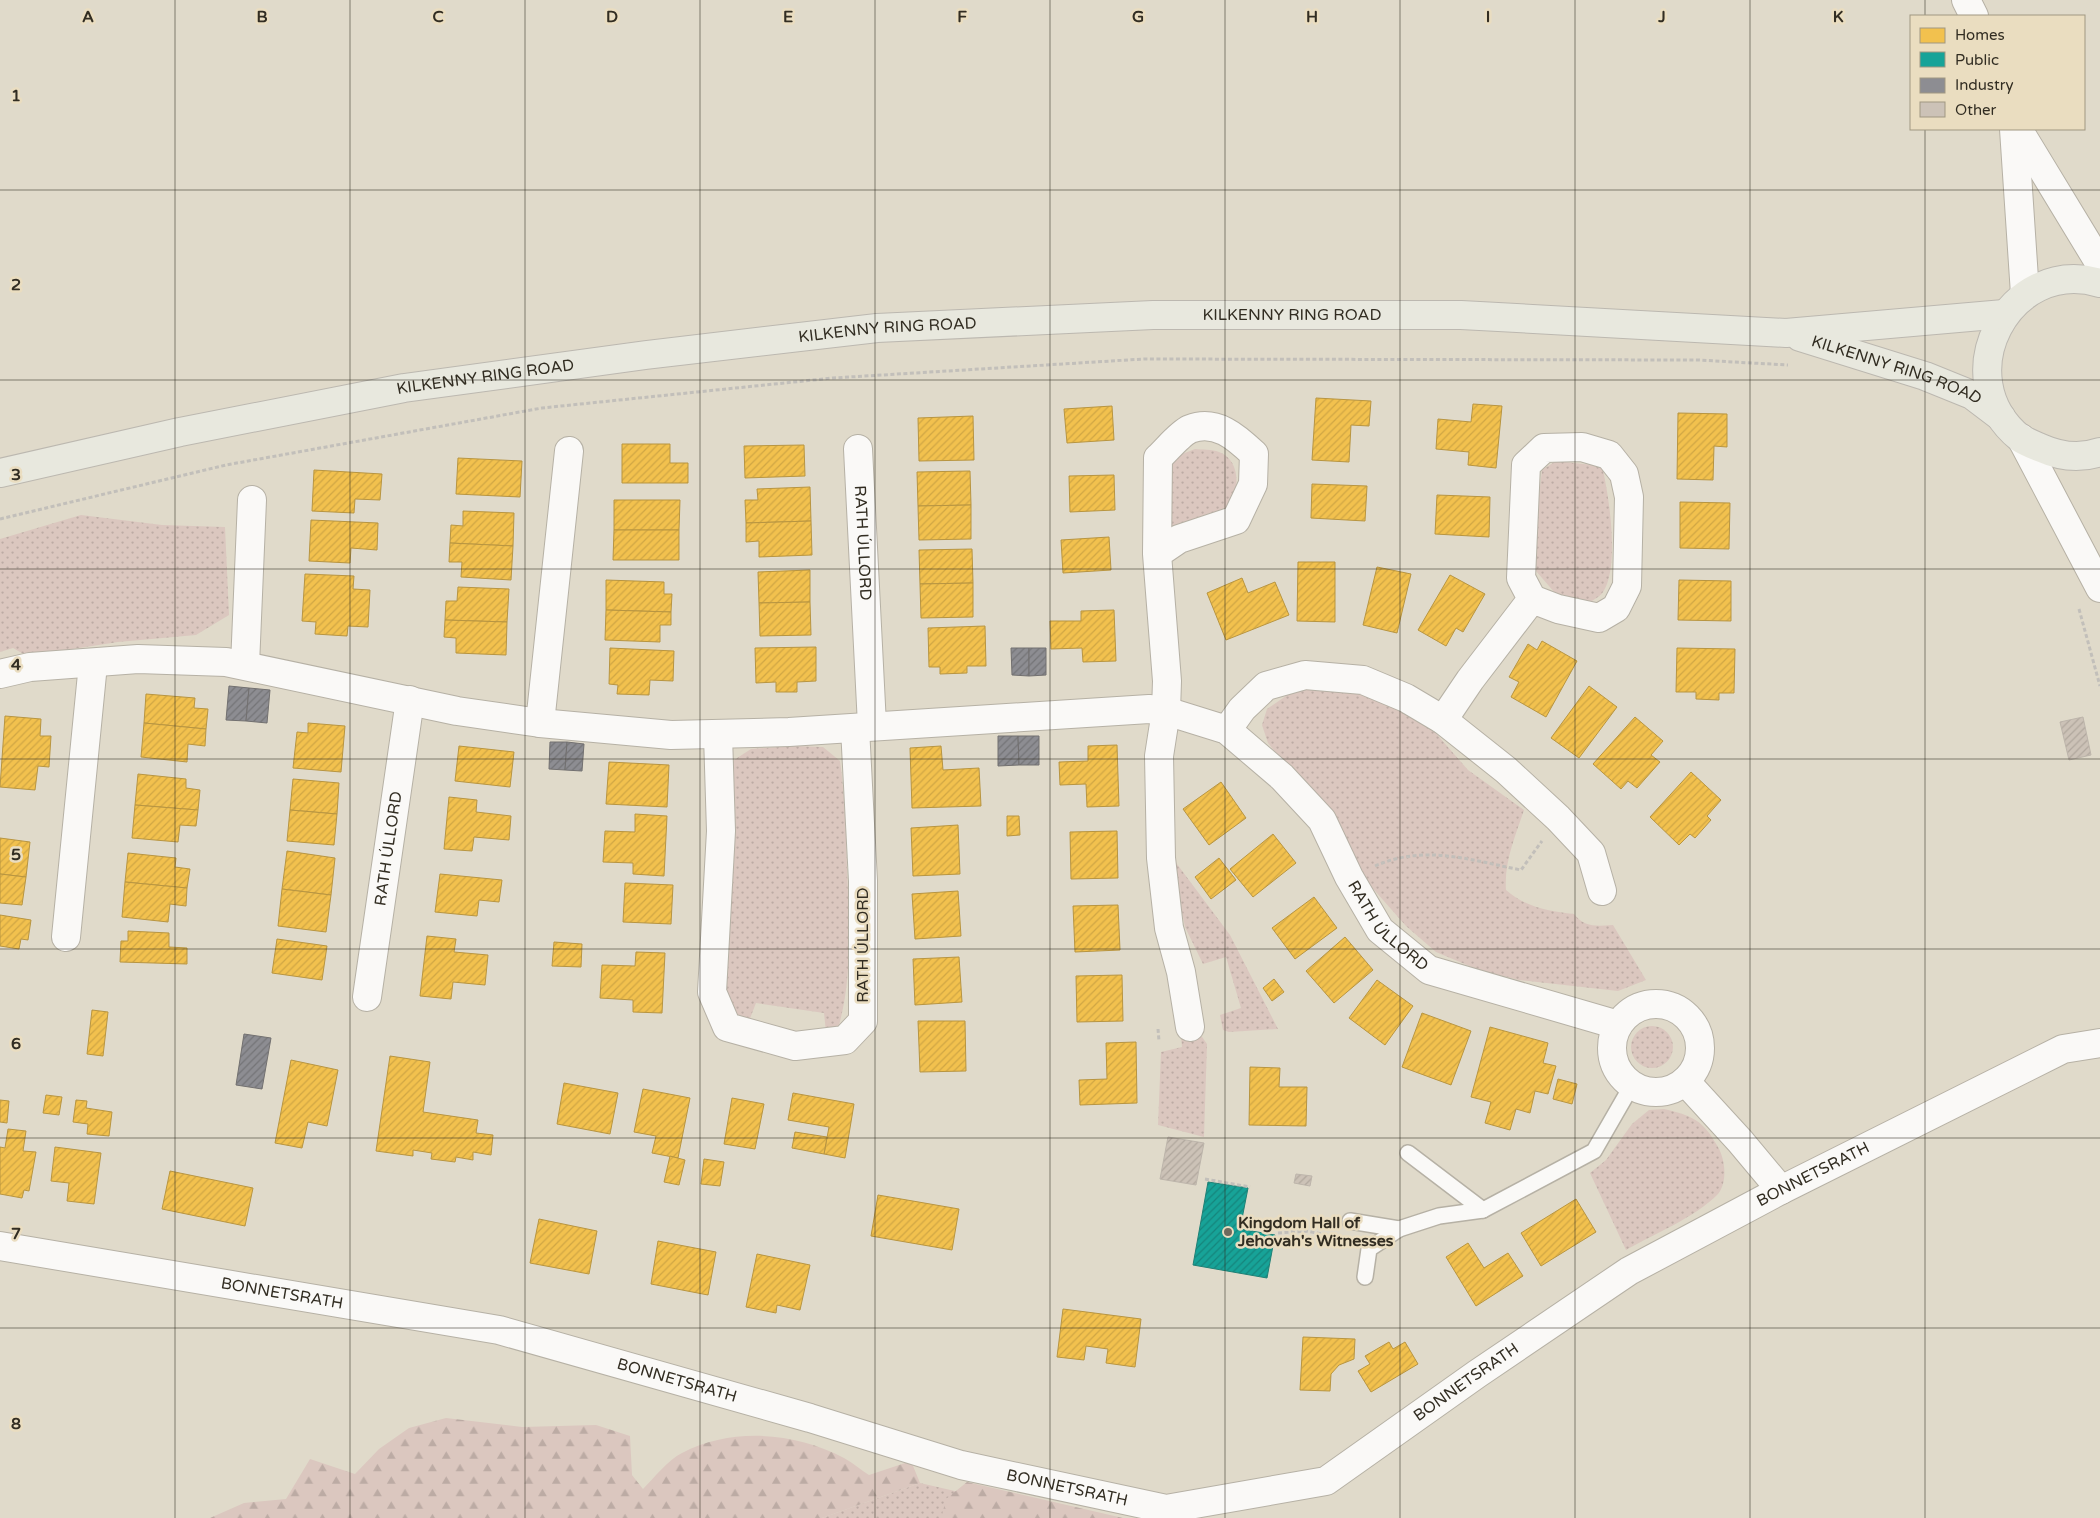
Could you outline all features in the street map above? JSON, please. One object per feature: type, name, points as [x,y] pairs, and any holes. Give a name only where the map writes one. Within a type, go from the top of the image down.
[{"type":"main road","points":[[2100,283],[2087,279],[2058,280],[2025,294],[2004,314],[1987,351],[1988,384],[2001,417],[2021,438],[2056,455],[2090,456],[2100,452]]},
{"type":"main road","name":"KILKENNY RING ROAD","points":[[0,473],[180,432],[404,388],[646,354],[877,328],[1153,315],[1461,315],[1786,333],[2004,314]]},
{"type":"main road","name":"KILKENNY RING ROAD","points":[[1786,333],[1925,376],[1972,395],[2001,417]]},
{"type":"street","points":[[1966,0],[1974,15]]},
{"type":"street","points":[[2014,130],[2025,294]]},
{"type":"street","points":[[2019,130],[2100,264]]},
{"type":"street","points":[[1157,554],[1179,539],[1236,520],[1253,484],[1254,454],[1236,436],[1215,426],[1189,430],[1158,458],[1157,554],[1166,672],[1166,711],[1159,756],[1160,858],[1169,928],[1181,972],[1190,1027]]},
{"type":"street","points":[[2021,438],[2100,588]]},
{"type":"street","points":[[1582,447],[1608,455],[1624,474],[1629,497],[1627,586],[1616,608],[1599,618],[1558,609],[1532,598],[1521,578],[1526,465],[1544,448],[1582,447]]},
{"type":"street","name":"RATH ÚLLORD","points":[[718,735],[721,831],[712,992],[727,1026],[795,1046],[845,1040],[863,1021],[863,881],[855,768],[864,727],[858,449]]},
{"type":"street","points":[[540,723],[569,451]]},
{"type":"street","points":[[245,665],[252,500]]},
{"type":"street","points":[[1443,720],[1470,680],[1532,598]]},
{"type":"street","name":"RATH ÚLLORD","points":[[0,674],[30,667],[93,664],[138,659],[245,665],[457,711],[540,723],[670,735],[718,735],[1149,709],[1166,711],[1227,730],[1282,777],[1322,820],[1349,877],[1380,930],[1429,970],[1618,1025]]},
{"type":"street","points":[[66,937],[93,664]]},
{"type":"street","points":[[1227,730],[1242,709],[1266,686],[1305,675],[1363,680],[1406,698],[1443,720],[1506,770],[1558,818],[1591,853],[1602,891]]},
{"type":"street","name":"RATH ÚLLORD","points":[[368,997],[410,700]]},
{"type":"street","points":[[1657,1004],[1672,1007],[1685,1015],[1694,1026],[1699,1041],[1699,1056],[1694,1070],[1685,1081],[1672,1089],[1659,1092],[1645,1091],[1632,1085],[1622,1076],[1615,1064],[1612,1051],[1613,1038],[1618,1025],[1628,1014],[1641,1006],[1657,1004]]},
{"type":"street","name":"BONNETSRATH","points":[[0,1246],[499,1330],[810,1418],[961,1465],[1166,1509],[1326,1481],[1476,1374],[1629,1271],[1781,1190],[2062,1049],[2100,1043]]},
{"type":"street","points":[[1685,1081],[1740,1141],[1781,1190]]},
{"type":"lane","points":[[1365,1277],[1369,1249],[1400,1230],[1439,1216],[1482,1210],[1594,1151],[1632,1085]]},
{"type":"lane","points":[[1408,1153],[1482,1210]]},
{"type":"lane","points":[[1350,1221],[1400,1230]]},
{"type":"path","points":[[0,519],[226,465],[542,408],[833,378],[1144,359],[1698,360],[1792,365]]},
{"type":"path","points":[[1349,877],[1402,856],[1421,854],[1444,855],[1521,870],[1558,818]]},
{"type":"path","points":[[1158,1029],[1159,1041]]},
{"type":"path","points":[[1205,1179],[1250,1187]]},
{"type":"green space","points":[[1195,449],[1216,451],[1227,457],[1233,464],[1236,472],[1235,491],[1232,500],[1221,514],[1204,521],[1173,529],[1168,524],[1169,472],[1177,456]]},
{"type":"green space","points":[[1556,461],[1602,466],[1605,479],[1612,530],[1611,566],[1608,581],[1603,592],[1584,606],[1555,593],[1536,571],[1535,530],[1542,470]]},
{"type":"green space","points":[[81,515],[162,525],[225,527],[229,615],[196,635],[118,642],[27,656],[13,648],[0,652],[0,539]]},
{"type":"green space","points":[[1296,689],[1369,694],[1426,722],[1468,770],[1524,810],[1508,860],[1506,890],[1530,905],[1574,914],[1578,919],[1587,924],[1597,926],[1613,925],[1646,980],[1618,991],[1519,980],[1479,970],[1436,952],[1406,926],[1368,883],[1288,768],[1268,743],[1262,725],[1267,709]]},
{"type":"green space","points":[[792,746],[823,747],[840,761],[842,774],[849,907],[848,967],[839,1025],[826,1032],[824,1013],[756,1003],[749,1021],[743,1021],[732,1011],[724,992],[729,943],[731,762],[751,749]]},
{"type":"green space","points":[[1171,856],[1230,935],[1278,1029],[1229,1032],[1223,1030],[1220,1015],[1241,1008],[1226,957],[1203,964],[1185,927]]},
{"type":"green space","points":[[1652,1026],[1667,1032],[1673,1047],[1667,1062],[1652,1068],[1637,1062],[1631,1047],[1637,1032]]},
{"type":"green space","points":[[1200,1034],[1207,1044],[1204,1137],[1158,1125],[1161,1052],[1182,1047],[1181,1036]]},
{"type":"green space","points":[[1664,1109],[1696,1120],[1713,1138],[1722,1158],[1724,1170],[1723,1183],[1718,1194],[1698,1210],[1626,1250],[1590,1173],[1606,1160],[1632,1124],[1649,1110]]},
{"type":"green space","points":[[446,1418],[522,1427],[596,1425],[630,1436],[632,1475],[643,1489],[666,1465],[682,1453],[722,1439],[742,1436],[784,1438],[825,1449],[844,1458],[869,1475],[911,1461],[920,1483],[822,1518],[210,1518],[244,1503],[286,1499],[310,1459],[355,1474],[379,1449],[409,1428]]},
{"type":"green space","points":[[967,1482],[1123,1518],[944,1518],[942,1515],[946,1499]]},
{"type":"green space","points":[[920,1483],[1073,1518],[822,1518]]},
{"type":"building: Homes","points":[[1316,398],[1371,401],[1369,426],[1351,425],[1349,462],[1312,460]]},
{"type":"building: Homes","points":[[1473,404],[1502,406],[1496,468],[1468,465],[1469,452],[1436,449],[1438,419],[1471,422]]},
{"type":"building: Homes","points":[[1112,406],[1114,440],[1067,443],[1064,409]]},
{"type":"building: Homes","points":[[1678,413],[1727,414],[1727,447],[1714,446],[1713,480],[1677,479]]},
{"type":"building: Homes","points":[[973,416],[974,460],[919,461],[918,418]]},
{"type":"building: Homes","points":[[622,444],[670,444],[670,463],[688,463],[688,483],[622,483]]},
{"type":"building: Homes","points":[[804,445],[805,476],[745,478],[744,446]]},
{"type":"building: Homes","points":[[458,458],[522,461],[520,497],[456,494]]},
{"type":"building: Homes","points":[[314,470],[382,474],[380,500],[355,499],[354,513],[312,511]]},
{"type":"building: Homes","points":[[970,471],[971,505],[918,506],[917,472]]},
{"type":"building: Homes","points":[[1114,475],[1115,510],[1070,512],[1069,476]]},
{"type":"building: Homes","points":[[1312,484],[1367,486],[1365,521],[1311,518]]},
{"type":"building: Homes","points":[[810,487],[811,521],[746,523],[745,500],[758,500],[757,489]]},
{"type":"building: Homes","points":[[1437,495],[1490,497],[1489,537],[1435,534]]},
{"type":"building: Homes","points":[[614,500],[680,500],[679,530],[614,530]]},
{"type":"building: Homes","points":[[1680,502],[1730,503],[1729,549],[1680,548]]},
{"type":"building: Homes","points":[[971,505],[971,539],[919,540],[918,506]]},
{"type":"building: Homes","points":[[463,511],[514,513],[513,546],[450,543],[451,525],[463,526]]},
{"type":"building: Homes","points":[[311,520],[378,523],[377,550],[351,548],[350,563],[309,561]]},
{"type":"building: Homes","points":[[811,521],[812,555],[759,557],[759,541],[746,542],[746,523]]},
{"type":"building: Homes","points":[[614,530],[679,530],[679,560],[613,560]]},
{"type":"building: Homes","points":[[1109,537],[1111,570],[1063,573],[1061,540]]},
{"type":"building: Homes","points":[[450,543],[513,546],[511,580],[461,577],[462,562],[449,562]]},
{"type":"building: Homes","points":[[972,549],[973,583],[920,584],[919,550]]},
{"type":"building: Homes","points":[[1298,562],[1335,562],[1335,622],[1297,621]]},
{"type":"building: Homes","points":[[1377,567],[1411,574],[1397,633],[1363,625]]},
{"type":"building: Homes","points":[[810,570],[810,602],[759,603],[758,572]]},
{"type":"building: Homes","points":[[305,574],[354,576],[353,589],[370,590],[368,627],[348,626],[347,636],[315,634],[316,622],[302,621]]},
{"type":"building: Homes","points":[[1450,575],[1485,594],[1463,632],[1456,628],[1446,646],[1418,630]]},
{"type":"building: Homes","points":[[1242,578],[1248,593],[1275,582],[1289,615],[1226,640],[1207,593]]},
{"type":"building: Homes","points":[[606,580],[664,582],[664,594],[672,594],[671,612],[606,610]]},
{"type":"building: Homes","points":[[1679,580],[1731,581],[1731,621],[1678,620]]},
{"type":"building: Homes","points":[[973,583],[973,617],[921,618],[920,584]]},
{"type":"building: Homes","points":[[458,587],[509,589],[507,622],[445,620],[446,601],[457,601]]},
{"type":"building: Homes","points":[[810,602],[811,635],[760,636],[759,603]]},
{"type":"building: Homes","points":[[606,610],[671,612],[671,625],[660,625],[660,642],[605,640]]},
{"type":"building: Homes","points":[[1114,610],[1116,661],[1083,662],[1082,648],[1051,649],[1050,621],[1081,621],[1081,611]]},
{"type":"building: Homes","points":[[445,620],[507,622],[506,655],[456,653],[456,638],[444,637]]},
{"type":"building: Homes","points":[[985,626],[986,666],[967,666],[967,673],[940,674],[940,667],[929,667],[928,628]]},
{"type":"building: Homes","points":[[1542,641],[1577,661],[1546,717],[1511,697],[1519,682],[1509,677],[1528,644],[1537,650]]},
{"type":"building: Homes","points":[[816,647],[816,681],[797,682],[797,692],[776,692],[776,682],[756,683],[755,648]]},
{"type":"building: Homes","points":[[610,648],[674,651],[673,681],[650,680],[649,695],[617,694],[618,685],[609,684]]},
{"type":"building: Homes","points":[[1677,648],[1735,649],[1734,693],[1719,693],[1719,700],[1696,699],[1696,692],[1676,692]]},
{"type":"building: Homes","points":[[1589,686],[1617,707],[1579,758],[1551,738]]},
{"type":"building: Homes","points":[[146,694],[195,698],[194,708],[208,709],[206,729],[144,723]]},
{"type":"building: Homes","points":[[5,716],[41,719],[40,736],[51,736],[49,767],[38,766],[35,790],[0,787]]},
{"type":"building: Homes","points":[[1635,717],[1663,741],[1651,755],[1660,762],[1637,788],[1628,781],[1621,789],[1593,764]]},
{"type":"building: Homes","points":[[144,723],[206,729],[205,746],[188,744],[187,762],[141,757]]},
{"type":"building: Homes","points":[[308,723],[345,726],[341,772],[293,768],[297,732],[308,733]]},
{"type":"building: Homes","points":[[1117,745],[1119,806],[1087,807],[1086,784],[1060,785],[1059,762],[1088,761],[1088,746]]},
{"type":"building: Homes","points":[[459,746],[514,752],[510,787],[455,781]]},
{"type":"building: Homes","points":[[941,746],[943,770],[979,768],[981,806],[912,808],[910,748]]},
{"type":"building: Homes","points":[[609,762],[669,765],[667,807],[606,804]]},
{"type":"building: Homes","points":[[1691,772],[1721,800],[1707,816],[1711,820],[1695,838],[1690,834],[1679,845],[1650,817]]},
{"type":"building: Homes","points":[[138,774],[186,779],[186,788],[200,790],[198,810],[135,805]]},
{"type":"building: Homes","points":[[293,779],[339,783],[337,814],[290,810]]},
{"type":"building: Homes","points":[[1221,782],[1246,818],[1209,845],[1183,809]]},
{"type":"building: Homes","points":[[449,797],[477,800],[476,812],[511,816],[509,840],[474,837],[472,851],[444,849]]},
{"type":"building: Homes","points":[[135,805],[198,810],[196,826],[180,825],[178,842],[132,838]]},
{"type":"building: Homes","points":[[290,810],[337,814],[334,845],[287,841]]},
{"type":"building: Homes","points":[[635,814],[667,816],[664,876],[633,874],[633,863],[603,862],[605,831],[635,832]]},
{"type":"building: Homes","points":[[1007,816],[1019,816],[1020,835],[1007,836]]},
{"type":"building: Homes","points":[[958,825],[960,874],[913,876],[911,828]]},
{"type":"building: Homes","points":[[1117,831],[1118,878],[1071,879],[1070,832]]},
{"type":"building: Homes","points":[[1273,834],[1296,863],[1253,897],[1230,869]]},
{"type":"building: Homes","points":[[0,838],[30,842],[26,877],[0,874]]},
{"type":"building: Homes","points":[[287,851],[335,858],[331,895],[282,889]]},
{"type":"building: Homes","points":[[128,853],[176,858],[175,867],[190,869],[187,888],[125,882]]},
{"type":"building: Homes","points":[[1219,858],[1236,880],[1211,899],[1195,877]]},
{"type":"building: Homes","points":[[0,874],[26,877],[22,905],[0,903]]},
{"type":"building: Homes","points":[[440,874],[502,880],[499,902],[479,900],[477,916],[435,912]]},
{"type":"building: Homes","points":[[125,882],[187,888],[186,906],[170,904],[168,922],[122,917]]},
{"type":"building: Homes","points":[[625,883],[673,885],[671,924],[623,922]]},
{"type":"building: Homes","points":[[282,889],[331,895],[326,932],[278,926]]},
{"type":"building: Homes","points":[[958,891],[961,936],[915,939],[912,894]]},
{"type":"building: Homes","points":[[1314,897],[1337,928],[1295,959],[1272,928]]},
{"type":"building: Homes","points":[[1118,905],[1120,950],[1075,952],[1073,906]]},
{"type":"building: Homes","points":[[0,915],[31,920],[28,940],[21,939],[19,949],[0,946]]},
{"type":"building: Homes","points":[[128,931],[169,933],[169,947],[187,948],[187,964],[120,962],[121,941],[128,941]]},
{"type":"building: Homes","points":[[427,936],[456,939],[454,952],[488,955],[485,985],[453,982],[451,999],[420,996]]},
{"type":"building: Homes","points":[[1345,937],[1373,970],[1334,1003],[1306,971]]},
{"type":"building: Homes","points":[[277,939],[327,946],[322,980],[272,973]]},
{"type":"building: Homes","points":[[554,942],[582,944],[581,967],[552,966]]},
{"type":"building: Homes","points":[[636,952],[665,953],[662,1013],[633,1012],[633,1000],[600,998],[602,965],[635,966]]},
{"type":"building: Homes","points":[[959,957],[962,1002],[915,1005],[913,959]]},
{"type":"building: Homes","points":[[1122,975],[1123,1021],[1077,1022],[1076,976]]},
{"type":"building: Homes","points":[[1274,979],[1284,992],[1272,1001],[1263,988]]},
{"type":"building: Homes","points":[[1377,980],[1413,1006],[1385,1045],[1349,1018]]},
{"type":"building: Homes","points":[[92,1010],[108,1012],[103,1056],[87,1054]]},
{"type":"building: Homes","points":[[1422,1013],[1471,1031],[1451,1085],[1402,1067]]},
{"type":"building: Homes","points":[[918,1021],[965,1021],[966,1071],[920,1072]]},
{"type":"building: Homes","points":[[1490,1027],[1548,1043],[1543,1063],[1556,1066],[1548,1094],[1535,1091],[1530,1113],[1516,1109],[1510,1130],[1485,1123],[1491,1102],[1471,1097]]},
{"type":"building: Homes","points":[[1136,1042],[1137,1103],[1080,1105],[1079,1080],[1107,1079],[1106,1043]]},
{"type":"building: Homes","points":[[390,1056],[430,1062],[423,1112],[478,1120],[476,1133],[493,1135],[491,1155],[473,1152],[473,1160],[456,1157],[455,1162],[431,1159],[432,1153],[413,1150],[413,1156],[376,1151]]},
{"type":"building: Homes","points":[[291,1060],[338,1070],[327,1126],[308,1122],[302,1148],[275,1143]]},
{"type":"building: Homes","points":[[1250,1067],[1280,1068],[1279,1087],[1307,1087],[1306,1126],[1249,1125]]},
{"type":"building: Homes","points":[[1558,1079],[1577,1084],[1572,1104],[1553,1099]]},
{"type":"building: Homes","points":[[564,1083],[618,1093],[610,1134],[557,1124]]},
{"type":"building: Homes","points":[[643,1089],[690,1098],[678,1158],[652,1153],[656,1136],[634,1132]]},
{"type":"building: Homes","points":[[793,1093],[854,1104],[845,1158],[824,1154],[829,1127],[788,1120]]},
{"type":"building: Homes","points":[[46,1095],[62,1097],[59,1115],[43,1113]]},
{"type":"building: Homes","points":[[732,1098],[764,1104],[755,1149],[724,1144]]},
{"type":"building: Homes","points":[[0,1100],[9,1101],[7,1123],[0,1122]]},
{"type":"building: Homes","points":[[76,1100],[87,1101],[86,1108],[112,1112],[109,1136],[87,1134],[88,1124],[73,1122]]},
{"type":"building: Homes","points":[[8,1129],[26,1131],[23,1151],[36,1152],[29,1191],[24,1190],[22,1198],[0,1194],[0,1147],[5,1148]]},
{"type":"building: Homes","points":[[795,1132],[827,1137],[824,1154],[792,1148]]},
{"type":"building: Homes","points":[[55,1147],[101,1153],[94,1204],[67,1201],[69,1183],[51,1181]]},
{"type":"building: Homes","points":[[670,1156],[685,1160],[679,1185],[664,1182]]},
{"type":"building: Homes","points":[[704,1159],[724,1162],[720,1186],[701,1184]]},
{"type":"building: Homes","points":[[170,1171],[253,1188],[245,1226],[162,1209]]},
{"type":"building: Homes","points":[[878,1195],[959,1209],[952,1250],[871,1236]]},
{"type":"building: Homes","points":[[1576,1199],[1596,1232],[1541,1266],[1521,1233]]},
{"type":"building: Homes","points":[[539,1219],[597,1231],[589,1274],[530,1263]]},
{"type":"building: Homes","points":[[658,1241],[716,1252],[708,1295],[651,1284]]},
{"type":"building: Homes","points":[[1468,1243],[1484,1268],[1508,1253],[1523,1276],[1476,1306],[1446,1257]]},
{"type":"building: Homes","points":[[757,1254],[810,1265],[800,1310],[777,1305],[776,1313],[746,1307]]},
{"type":"building: Homes","points":[[1063,1309],[1141,1319],[1135,1367],[1106,1363],[1108,1349],[1086,1346],[1084,1360],[1057,1357]]},
{"type":"building: Homes","points":[[1303,1337],[1355,1339],[1354,1359],[1339,1365],[1331,1374],[1330,1391],[1300,1390]]},
{"type":"building: Homes","points":[[1389,1342],[1393,1349],[1405,1342],[1418,1364],[1371,1392],[1358,1371],[1370,1364],[1365,1356]]},
{"type":"building: Public","name":"Kingdom Hall of Jehovah's Witnesses","points":[[1208,1182],[1248,1188],[1240,1229],[1275,1235],[1267,1278],[1193,1265]]},
{"type":"building: Industry","points":[[1011,648],[1029,648],[1029,676],[1012,675]]},
{"type":"building: Industry","points":[[1029,648],[1046,648],[1046,675],[1029,676]]},
{"type":"building: Industry","points":[[229,686],[249,688],[246,721],[226,720]]},
{"type":"building: Industry","points":[[249,688],[270,690],[267,723],[246,721]]},
{"type":"building: Industry","points":[[998,736],[1018,736],[1019,765],[998,766]]},
{"type":"building: Industry","points":[[1018,736],[1039,736],[1039,765],[1019,765]]},
{"type":"building: Industry","points":[[550,742],[567,742],[565,770],[549,769]]},
{"type":"building: Industry","points":[[567,742],[584,744],[582,771],[565,770]]},
{"type":"building: Industry","points":[[244,1034],[271,1038],[262,1089],[236,1085]]},
{"type":"building: Other","points":[[2083,717],[2091,755],[2069,760],[2060,722]]},
{"type":"building: Other","points":[[1168,1137],[1204,1143],[1196,1185],[1160,1179]]},
{"type":"building: Other","points":[[1296,1174],[1312,1176],[1310,1186],[1294,1183]]},
{"type":"place","name":"Kingdom Hall of Jehovah's Witnesses","points":[[1228,1232]]}]
